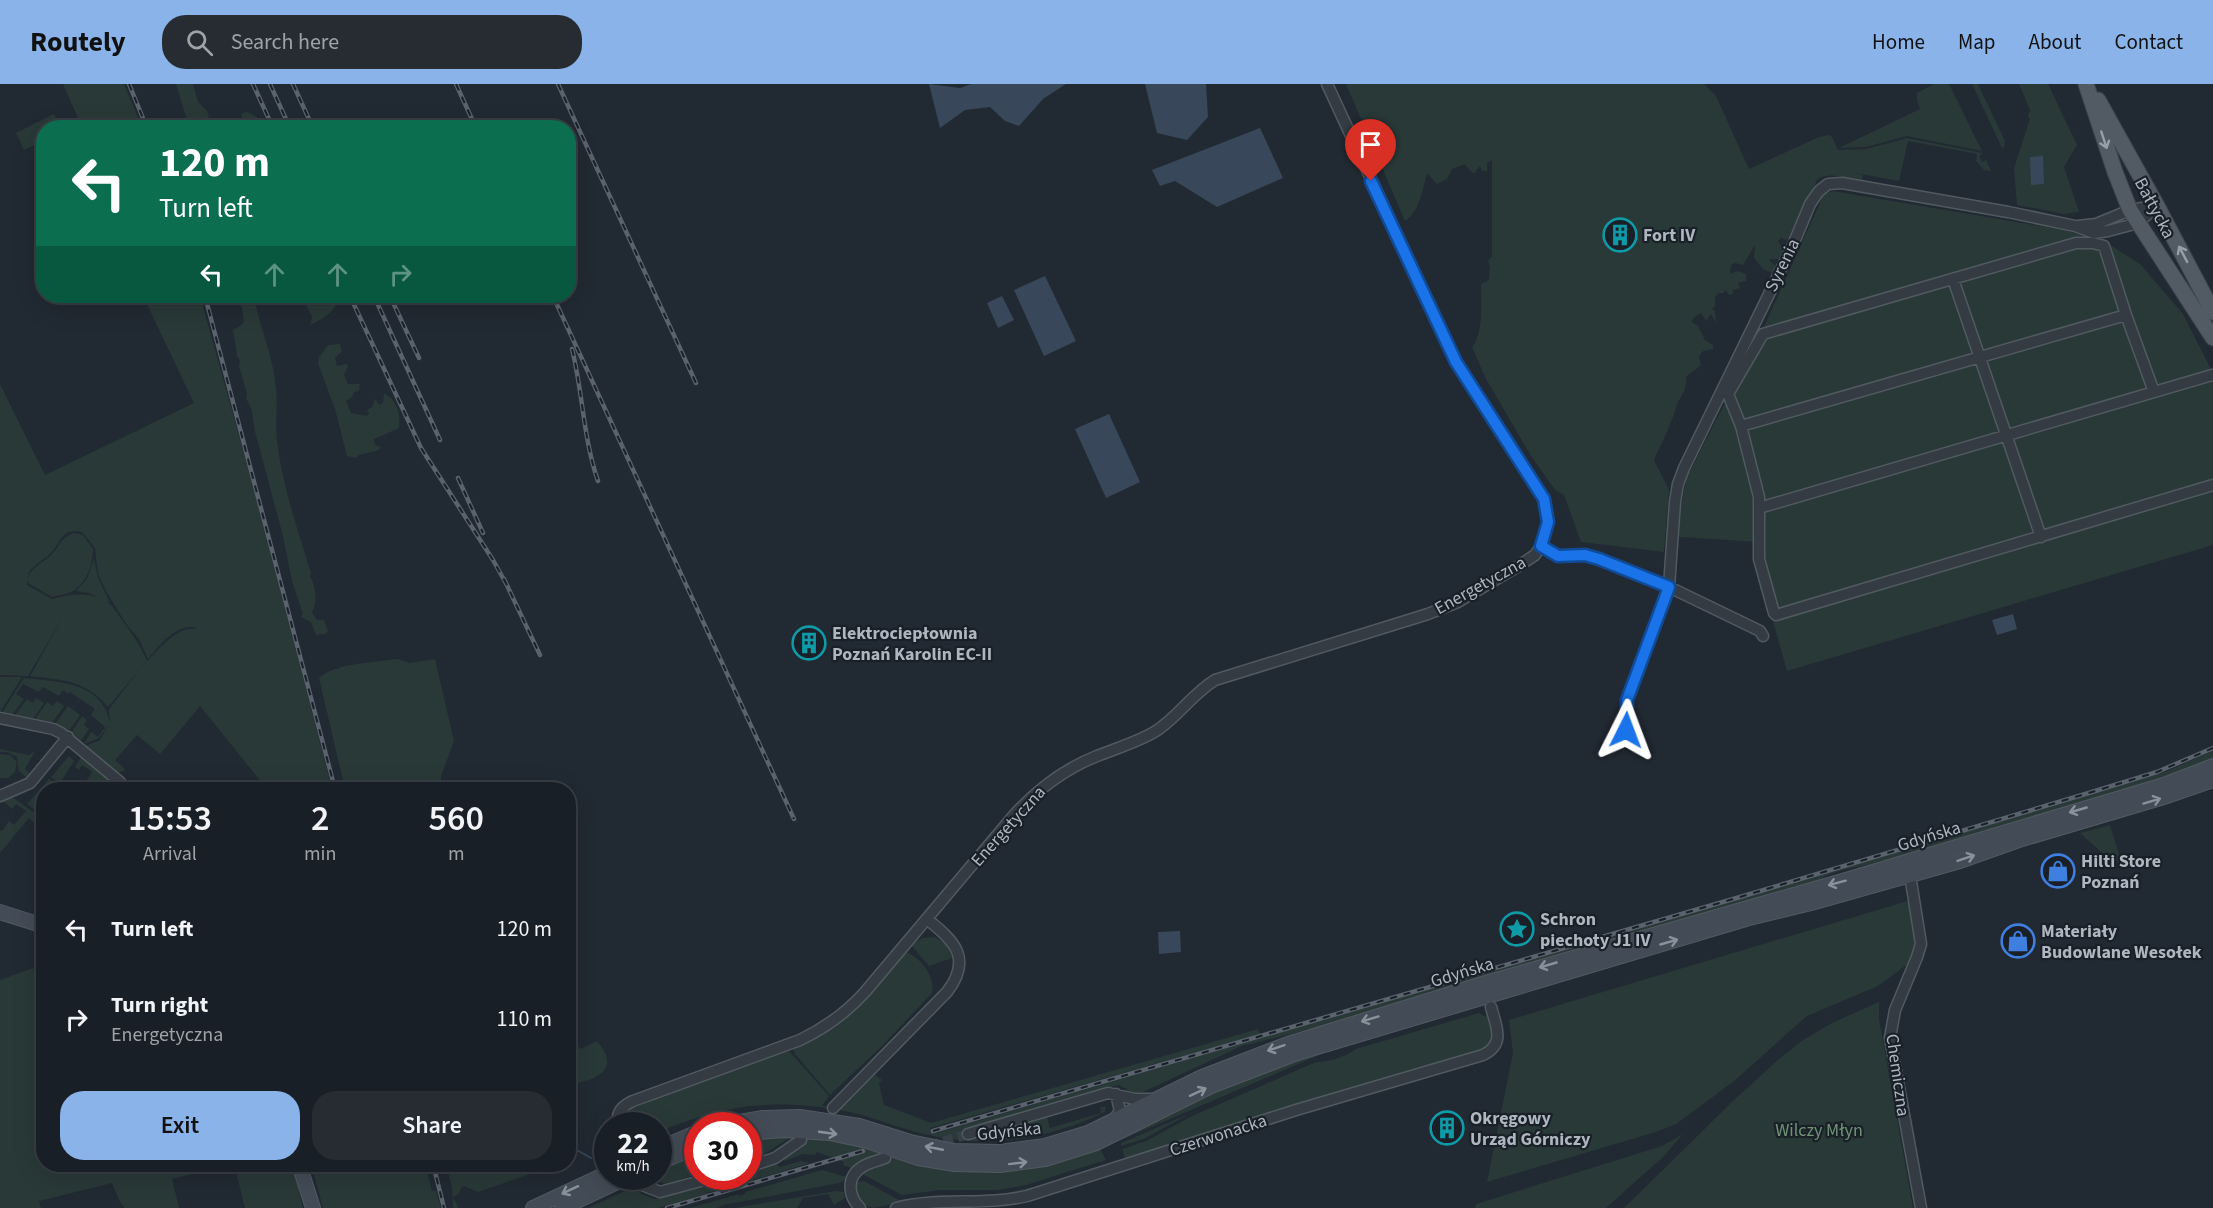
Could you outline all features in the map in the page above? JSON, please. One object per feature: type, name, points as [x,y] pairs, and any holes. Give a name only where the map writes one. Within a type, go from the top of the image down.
[{"type":"main road","name":"Bałtycka","points":[[2088,84],[2211,305]]},
{"type":"main road","name":"Bałtycka","points":[[2088,84],[2115,172],[2134,217],[2213,338]]},
{"type":"main road","name":"Gdyńska","points":[[762,1120],[820,1119],[859,1126],[932,1148],[985,1153],[1023,1150],[1052,1144],[1088,1133],[1154,1099],[1238,1062],[1301,1040],[1486,983],[2164,785],[2213,766]]},
{"type":"main road","name":"Gdyńska","points":[[762,1132],[784,1130],[822,1132],[853,1137],[918,1158],[955,1164],[993,1166],[1038,1161],[1096,1143],[1197,1092],[1279,1059],[1512,987],[1749,918],[1821,901],[1960,861],[2022,838],[2167,796],[2213,780]]},
{"type":"main road","points":[[0,912],[36,923]]},
{"type":"main road","points":[[301,1172],[308,1208]]},
{"type":"main road","points":[[533,1208],[594,1186]]},
{"type":"main road","points":[[305,1189],[313,1208]]},
{"type":"main road","points":[[562,1208],[595,1190]]},
{"type":"street","name":"Energetyczna","points":[[619,1112],[633,1101],[788,1045],[824,1028],[856,1002],[1027,801],[1068,769],[1152,733],[1215,680],[1442,609],[1527,561],[1541,546],[1548,522],[1544,499],[1456,362],[1327,84]]},
{"type":"street","name":"Syrenia","points":[[1626,730],[1627,700],[1669,587],[1678,484],[1724,394],[1810,204],[1819,191],[1828,184],[1842,183],[2008,212],[2075,226],[2094,233],[2107,227]]},
{"type":"street","points":[[2104,246],[2110,237],[2107,227],[2157,206]]},
{"type":"street","points":[[2104,246],[2093,243],[2076,243],[1763,334],[1724,394],[1741,426],[1759,497],[1759,559],[1774,613],[1776,615],[2213,485]]},
{"type":"street","points":[[2104,246],[2154,392]]},
{"type":"street","points":[[1953,279],[2041,537]]},
{"type":"street","points":[[2181,287],[2211,305]]},
{"type":"street","points":[[1741,426],[2126,315]]},
{"type":"street","points":[[1759,508],[2212,375]]},
{"type":"street","points":[[1541,546],[1558,556],[1585,555],[1599,559],[1669,587],[1760,631],[1763,636]]},
{"type":"street","points":[[0,718],[53,729],[68,737],[120,782]]},
{"type":"street","points":[[0,796],[30,783],[68,737]]},
{"type":"street","points":[[1893,866],[1910,875],[1930,854]]},
{"type":"street","name":"Chemiczna","points":[[1910,875],[1921,944],[1894,1010],[1890,1038],[1921,1208]]},
{"type":"street","points":[[833,1108],[947,992],[957,977],[960,960],[956,947],[927,919]]},
{"type":"street","points":[[1454,1005],[1479,1004],[1491,1007],[1512,987]]},
{"type":"street","name":"Czerwonacka","points":[[896,1208],[940,1200],[996,1201],[1027,1196],[1296,1110],[1483,1055],[1497,1044],[1498,1034],[1491,1007]]},
{"type":"street","points":[[968,1134],[1106,1094],[1135,1099],[1154,1099]]},
{"type":"street","points":[[1113,1121],[1118,1116],[1120,1108],[1116,1094]]},
{"type":"street","points":[[762,1162],[775,1158],[801,1140]]},
{"type":"street","points":[[860,1208],[851,1193],[853,1177],[861,1167],[885,1158]]},
{"type":"street","points":[[652,1190],[665,1192],[672,1190]]},
{"type":"green space","points":[[63,84],[124,84],[139,120],[79,120]]},
{"type":"green space","points":[[176,84],[193,84],[198,102],[207,111],[210,120],[187,120]]},
{"type":"green space","points":[[1346,84],[1704,84],[1716,96],[1749,169],[1819,137],[1829,135],[1838,150],[1866,149],[1907,138],[1983,153],[1979,156],[1982,162],[1986,160],[1991,171],[1984,170],[1976,161],[1977,154],[1908,141],[1899,181],[1850,172],[1863,175],[1862,181],[1833,176],[1817,180],[1790,237],[1786,240],[1781,238],[1778,241],[1784,251],[1779,258],[1770,259],[1777,267],[1774,274],[1763,269],[1754,258],[1755,245],[1743,265],[1735,263],[1731,265],[1730,274],[1737,271],[1746,274],[1746,281],[1738,283],[1740,288],[1733,290],[1733,294],[1729,295],[1725,289],[1724,293],[1718,293],[1712,309],[1715,311],[1716,323],[1711,314],[1706,321],[1701,313],[1693,318],[1692,322],[1698,326],[1705,340],[1713,345],[1713,349],[1703,351],[1699,357],[1701,365],[1686,377],[1684,390],[1654,460],[1669,490],[1664,552],[1581,542],[1564,495],[1555,490],[1531,456],[1485,377],[1472,347],[1480,326],[1481,284],[1489,280],[1488,261],[1492,256],[1492,160],[1487,163],[1487,171],[1482,171],[1480,166],[1475,173],[1472,173],[1465,164],[1452,169],[1447,179],[1437,184],[1427,173],[1417,206],[1405,221]]},
{"type":"green space","points":[[1934,84],[1949,84],[1982,151],[1907,136],[1866,147],[1839,148],[1920,109],[1917,93]]},
{"type":"green space","points":[[1972,84],[1978,84],[2005,141],[2004,148],[2002,148]]},
{"type":"green space","points":[[2019,84],[2048,84],[2077,145],[2064,167],[2079,212],[2064,214],[2017,205],[2014,168],[2030,119],[2028,116],[2030,110]]},
{"type":"green space","points":[[251,113],[259,120],[243,120],[241,114]]},
{"type":"green space","points":[[54,114],[57,120],[42,120]]},
{"type":"green space","points":[[36,123],[36,144],[24,150],[16,133]]},
{"type":"green space","points":[[1833,191],[2069,231],[2112,246],[2140,264],[2183,314],[2213,373],[2213,545],[1787,671],[1770,611],[1757,542],[1679,537],[1681,507],[1687,477],[1763,329],[1824,194]]},
{"type":"green space","points":[[146,303],[202,303],[252,482],[330,782],[261,782],[200,706],[160,754],[137,735],[115,760],[126,770],[117,773],[83,747],[100,740],[109,724],[99,738],[84,744],[91,732],[98,737],[105,727],[91,715],[95,709],[70,692],[68,694],[63,690],[59,696],[43,687],[39,692],[23,684],[16,694],[24,699],[10,718],[0,716],[24,678],[64,683],[88,691],[105,709],[110,723],[109,709],[154,653],[175,635],[186,629],[198,628],[190,627],[176,631],[164,641],[148,659],[139,639],[127,625],[107,593],[98,574],[95,548],[82,532],[69,532],[48,556],[29,572],[27,585],[52,599],[82,594],[104,600],[116,612],[147,661],[108,707],[100,698],[82,686],[63,680],[30,676],[63,617],[28,676],[0,675],[0,384],[45,475],[194,403]]},
{"type":"green space","points":[[241,303],[256,303],[275,377],[277,440],[283,474],[315,589],[316,599],[312,612],[317,620],[324,620],[328,632],[325,634],[316,635],[311,622],[301,617],[303,614],[292,581],[283,536],[237,356],[233,329],[244,322]]},
{"type":"green space","points":[[305,303],[337,303],[324,317],[310,325],[312,317]]},
{"type":"green space","points":[[340,344],[342,351],[335,358],[337,366],[346,364],[348,366],[344,375],[348,384],[360,384],[359,391],[354,392],[352,397],[346,401],[351,413],[367,416],[369,413],[367,410],[372,407],[375,399],[379,405],[383,403],[384,393],[395,403],[399,418],[399,428],[374,439],[375,445],[381,447],[379,450],[359,455],[356,458],[347,456],[335,409],[318,363],[319,357],[328,345]]},
{"type":"green space","points":[[75,533],[83,535],[93,549],[89,571],[80,586],[71,592],[52,597],[28,583],[34,569],[53,553],[64,538]]},
{"type":"green space","points":[[94,558],[98,578],[110,603],[89,593],[76,591],[87,579]]},
{"type":"green space","points":[[398,659],[410,663],[435,659],[454,741],[441,776],[441,782],[343,782],[319,678],[335,669]]},
{"type":"green space","points":[[0,677],[22,677],[0,712]]},
{"type":"green space","points":[[36,698],[44,703],[31,722],[13,718],[27,699],[33,703]]},
{"type":"green space","points":[[57,701],[64,706],[50,726],[33,722],[47,702],[53,706]]},
{"type":"green space","points":[[68,706],[80,715],[67,734],[53,727]]},
{"type":"green space","points":[[82,716],[87,720],[84,725],[89,729],[79,744],[69,736]]},
{"type":"green space","points":[[0,749],[29,755],[35,751],[25,769],[31,774],[28,779],[19,771],[17,757],[7,752],[0,752]]},
{"type":"green space","points":[[2213,751],[2213,759],[2187,771],[1884,863],[1883,860],[1837,872],[1810,884],[1341,1021],[1246,1044],[1141,1093],[1133,1093],[1119,1085],[1093,1091],[1096,1103],[1047,1117],[1050,1128],[1101,1113],[1100,1107],[1106,1107],[1105,1112],[1083,1122],[1039,1135],[993,1141],[947,1139],[855,1113],[795,1105],[750,1106],[719,1112],[684,1112],[684,1123],[672,1127],[672,1112],[628,1112],[676,1090],[789,1051],[829,1096],[822,1106],[838,1109],[875,1075],[882,1080],[879,1083],[884,1105],[931,1123],[1258,1029],[1260,1034],[930,1128],[937,1133],[2165,772]]},
{"type":"green space","points":[[0,754],[10,755],[17,762],[15,772],[8,778],[0,778]]},
{"type":"green space","points":[[69,756],[74,761],[61,782],[51,777]]},
{"type":"green space","points":[[82,756],[112,779],[112,782],[86,782],[92,772],[82,765],[79,770],[75,767]]},
{"type":"green space","points":[[36,794],[36,811],[27,804]]},
{"type":"green space","points":[[12,797],[36,814],[36,824],[29,818],[0,853],[0,830],[2,831],[9,821],[14,825],[26,811],[16,804],[12,809],[3,801]]},
{"type":"green space","points":[[2110,825],[2120,862],[2109,859],[2080,833]]},
{"type":"green space","points":[[1911,900],[1915,931],[1913,960],[1878,986],[1807,1016],[1733,1082],[1676,1124],[1487,1182],[1513,1053],[1509,1020]]},
{"type":"green space","points":[[935,937],[946,944],[952,958],[929,966],[911,945],[922,938]]},
{"type":"green space","points":[[906,952],[917,958],[926,968],[932,981],[932,993],[881,1047],[830,1095],[793,1049],[828,1030],[856,1008]]},
{"type":"green space","points":[[33,968],[36,976],[36,1172],[201,1172],[172,1179],[179,1208],[125,1208],[112,1183],[39,1201],[41,1208],[0,1208],[0,980]]},
{"type":"green space","name":"Wilczy Młyn","points":[[1879,1002],[1879,1019],[1913,1208],[1624,1208],[1779,1059],[1803,1040],[1832,1023]]},
{"type":"green space","points":[[1479,1013],[1484,1016],[1488,1014],[1493,1034],[1493,1042],[1483,1050],[1126,1161],[1122,1149],[1146,1141],[1192,1116],[1316,1062],[1337,1058],[1356,1049]]},
{"type":"green space","points":[[597,1041],[604,1051],[607,1060],[606,1067],[596,1077],[576,1083],[576,1044],[581,1049]]},
{"type":"green space","points":[[1317,1056],[1100,1149],[1106,1160],[1026,1185],[997,1190],[940,1190],[902,1195],[864,1175],[863,1172],[889,1161],[866,1160],[851,1168],[838,1160],[864,1152],[862,1150],[833,1158],[817,1152],[815,1155],[803,1154],[784,1161],[806,1141],[789,1138],[762,1154],[762,1137],[818,1137],[853,1143],[898,1157],[1057,1162],[1088,1152],[1229,1084],[1296,1059]]},
{"type":"green space","points":[[1191,1113],[1144,1139],[1121,1146],[1121,1143]]},
{"type":"green space","points":[[1683,1134],[1663,1157],[1606,1208],[1475,1208],[1476,1204],[1662,1146]]},
{"type":"green space","points":[[684,1158],[684,1178],[672,1182],[672,1164]]},
{"type":"green space","points":[[801,1161],[810,1163],[762,1177],[762,1168],[775,1164],[780,1167]]},
{"type":"green space","points":[[822,1170],[847,1177],[839,1183],[717,1208],[690,1208],[739,1194],[739,1196],[752,1190],[762,1190],[762,1187]]},
{"type":"green space","points":[[236,1172],[294,1172],[303,1208],[245,1208]]},
{"type":"green space","points":[[313,1172],[427,1172],[432,1191],[436,1191],[441,1208],[323,1208]]},
{"type":"green space","points":[[448,1172],[533,1173],[478,1192],[464,1186],[453,1198]]},
{"type":"green space","points":[[864,1181],[899,1200],[940,1195],[997,1195],[1052,1183],[1017,1194],[982,1197],[932,1197],[873,1208],[864,1204],[857,1195],[857,1182]]},
{"type":"green space","points":[[627,1190],[638,1192],[640,1190],[641,1194],[655,1199],[686,1190],[719,1190],[658,1208],[588,1208]]},
{"type":"green space","points":[[836,1191],[844,1192],[845,1198],[834,1205],[828,1194],[803,1198],[797,1208],[734,1208]]},
{"type":"green space","points":[[453,1199],[456,1202],[458,1208],[453,1208]]},
{"type":"water","points":[[929,84],[960,88],[971,84],[1066,84],[1043,99],[1019,126],[1005,121],[990,107],[965,110],[940,128]]},
{"type":"water","points":[[1145,84],[1206,84],[1208,117],[1187,140],[1157,133]]},
{"type":"water","points":[[1260,128],[1283,178],[1217,207],[1175,181],[1160,186],[1152,170]]},
{"type":"water","points":[[2043,156],[2044,184],[2031,185],[2030,157]]},
{"type":"water","points":[[1045,276],[1076,341],[1044,356],[1014,290]]},
{"type":"water","points":[[1002,296],[1014,320],[998,328],[987,303]]},
{"type":"water","points":[[1109,414],[1140,482],[1106,498],[1075,429]]},
{"type":"water","points":[[2013,614],[2017,629],[1997,635],[1992,620]]},
{"type":"water","points":[[1180,931],[1181,952],[1159,954],[1158,932]]},
{"type":"waterway","points":[[576,1150],[591,1158]]},
{"type":"tunnel","points":[[929,1146],[968,1134]]},
{"type":"railway","points":[[129,84],[144,120]]},
{"type":"railway","points":[[253,84],[269,120]]},
{"type":"railway","points":[[270,84],[286,120]]},
{"type":"railway","points":[[293,84],[309,120]]},
{"type":"railway","points":[[456,84],[472,120]]},
{"type":"railway","points":[[558,84],[575,120]]},
{"type":"railway","points":[[576,123],[696,383]]},
{"type":"railway","points":[[207,303],[333,782]]},
{"type":"railway","points":[[353,303],[421,448],[508,587]]},
{"type":"railway","points":[[377,303],[440,440]]},
{"type":"railway","points":[[393,303],[419,358]]},
{"type":"railway","points":[[556,303],[794,819]]},
{"type":"railway","points":[[572,349],[589,448],[598,481]]},
{"type":"railway","points":[[458,478],[483,533]]},
{"type":"railway","points":[[504,579],[540,655]]},
{"type":"railway","points":[[933,1131],[1740,897],[2092,792],[2157,772],[2213,748]]},
{"type":"railway","points":[[667,1208],[863,1151]]},
{"type":"railway","points":[[435,1172],[444,1208]]},
{"type":"place","name":"Fort IV","points":[[1620,235]]},
{"type":"place","name":"Elektrociepłownia Poznań Karolin EC-II","points":[[809,643]]},
{"type":"place","name":"Hilti Store Poznań","points":[[2058,871]]},
{"type":"place","name":"Schron piechoty J1 IV","points":[[1517,929]]},
{"type":"place","name":"Materiały Budowlane Wesołek","points":[[2018,941]]},
{"type":"place","name":"Okręgowy Urząd Górniczy","points":[[1447,1128]]},
{"type":"route","points":[[1371,181],[1456,362],[1544,499],[1548,511],[1548,522],[1541,546],[1558,556],[1585,555],[1599,559],[1669,587],[1627,700],[1626,730]]}]
